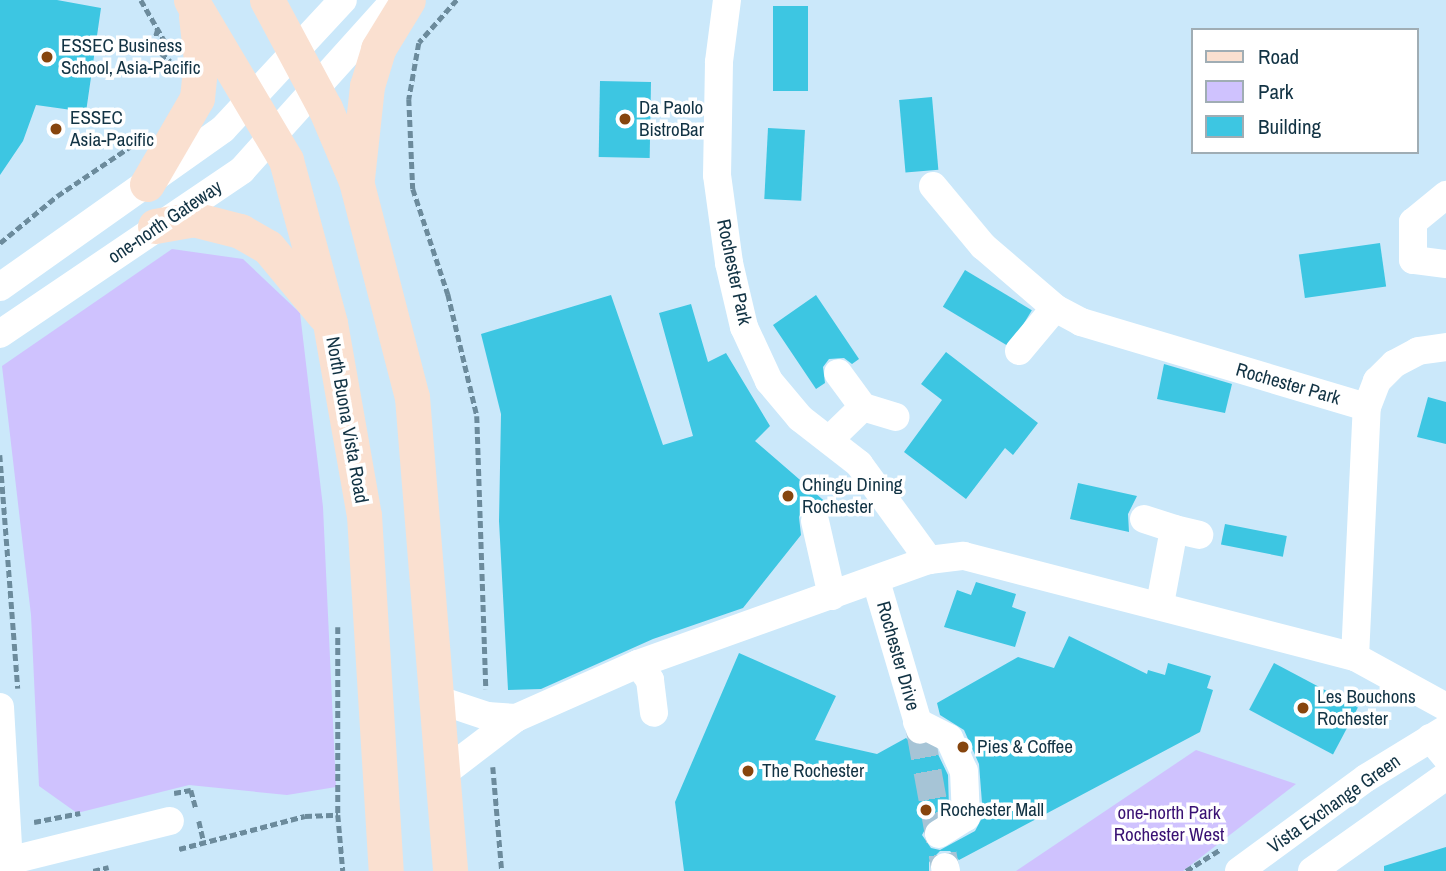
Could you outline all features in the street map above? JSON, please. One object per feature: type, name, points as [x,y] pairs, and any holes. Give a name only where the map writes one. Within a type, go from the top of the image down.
[{"type":"main road","points":[[267,0],[356,181],[412,397],[445,772],[450,871]]},
{"type":"main road","points":[[356,181],[367,86],[378,49],[408,0]]},
{"type":"main road","points":[[147,184],[197,98],[201,60],[193,3]]},
{"type":"main road","name":"North Buona Vista Road","points":[[193,3],[276,137],[294,184],[330,323],[364,515],[386,871]]},
{"type":"main road","points":[[155,226],[193,219],[240,231],[268,247],[330,323]]},
{"type":"street","name":"one-north Gateway","points":[[0,287],[223,129],[343,0]]},
{"type":"street","name":"one-north Gateway","points":[[0,334],[155,226],[242,170],[276,137],[394,0]]},
{"type":"street","name":"Rochester Park","points":[[727,0],[719,62],[717,175],[738,309],[769,381],[800,418],[859,464],[929,560]]},
{"type":"street","name":"Rochester Park","points":[[933,186],[984,246],[1055,309],[1123,337],[1367,407]]},
{"type":"street","points":[[1446,195],[1413,222],[1413,260],[1446,264]]},
{"type":"street","points":[[1020,351],[1055,309]]},
{"type":"street","points":[[1355,657],[1367,407],[1377,381],[1394,364],[1418,351],[1446,347]]},
{"type":"street","points":[[838,373],[863,407],[895,417]]},
{"type":"street","points":[[829,440],[863,407]]},
{"type":"street","points":[[1144,519],[1187,532],[1160,604]]},
{"type":"street","points":[[815,521],[832,596]]},
{"type":"street","points":[[445,772],[516,718],[638,664],[929,560],[964,556],[1160,604],[1355,657],[1446,707]]},
{"type":"street","name":"Rochester Drive","points":[[876,581],[919,726],[949,738],[964,771],[966,817],[939,834]]},
{"type":"street","points":[[638,664],[650,680],[654,713]]},
{"type":"street","points":[[9,699],[10,824],[4,863],[170,821]]},
{"type":"street","points":[[439,700],[487,716],[516,718]]},
{"type":"street","name":"Vista Exchange Green","points":[[1239,871],[1441,741]]},
{"type":"street","name":"Vista Exchange Green","points":[[1317,869],[1446,776]]},
{"type":"path","points":[[457,0],[419,43],[409,99],[413,189],[448,294],[477,416],[487,702]]},
{"type":"path","points":[[158,29],[153,46],[173,64]]},
{"type":"path","points":[[0,243],[57,196],[145,136]]},
{"type":"path","points":[[0,455],[9,699]]},
{"type":"path","points":[[338,620],[338,815],[343,871]]},
{"type":"path","points":[[492,761],[502,871]]},
{"type":"path","points":[[264,827],[305,816],[338,815]]},
{"type":"green space","points":[[172,249],[243,259],[300,313],[323,507],[336,787],[287,795],[189,785],[77,813],[39,786],[31,615],[2,366]]},
{"type":"green space","name":"one-north Park Rochester West","points":[[1196,750],[1296,784],[1183,871],[1016,871]]},
{"type":"building","name":"ESSEC Business School, Asia-Pacific","points":[[0,0],[57,0],[101,8],[86,112],[36,105],[23,141],[0,175]]},
{"type":"building","points":[[773,6],[808,6],[808,91],[773,91]]},
{"type":"building","name":"Da Paolo BistroBar","points":[[600,81],[651,82],[650,158],[599,157]]},
{"type":"building","points":[[932,97],[938,170],[905,173],[899,100]]},
{"type":"building","points":[[768,128],[805,130],[801,201],[764,199]]},
{"type":"building","points":[[1380,243],[1386,287],[1305,298],[1299,254]]},
{"type":"building","points":[[965,270],[1032,310],[1010,347],[943,307]]},
{"type":"building","points":[[611,295],[663,445],[693,436],[659,313],[691,304],[708,362],[726,353],[770,426],[755,441],[829,505],[803,509],[799,517],[801,535],[743,608],[653,639],[541,689],[508,690],[499,521],[501,414],[481,334]]},
{"type":"building","points":[[816,295],[859,359],[852,364],[844,358],[829,359],[823,367],[825,383],[816,389],[773,325]]},
{"type":"building","points":[[946,352],[1038,423],[1013,455],[1005,448],[966,499],[904,452],[942,400],[921,384]]},
{"type":"building","points":[[1164,364],[1232,384],[1225,413],[1157,399]]},
{"type":"building","points":[[1428,397],[1446,402],[1446,444],[1417,437]]},
{"type":"building","points":[[1078,483],[1137,496],[1128,514],[1129,532],[1070,519]]},
{"type":"building","points":[[1225,524],[1287,536],[1283,557],[1221,545]]},
{"type":"building","points":[[976,582],[1016,594],[1012,607],[1026,612],[1015,647],[944,627],[957,590],[971,595]]},
{"type":"building","points":[[1069,636],[1147,674],[1148,670],[1165,675],[1168,663],[1211,676],[1207,688],[1213,690],[1200,732],[959,860],[950,851],[940,851],[929,862],[929,871],[684,871],[675,802],[739,653],[836,696],[815,740],[877,754],[906,738],[915,746],[936,750],[948,775],[949,808],[930,820],[922,835],[931,848],[940,850],[975,831],[983,816],[979,764],[964,730],[940,715],[937,703],[1018,657],[1054,668]]},
{"type":"building","name":"Les Bouchons Rochester","points":[[1274,663],[1358,708],[1333,754],[1249,710]]},
{"type":"building","points":[[1446,847],[1446,871],[1384,871],[1384,866]]},
{"type":"tunnel","points":[[920,730],[945,867]]},
{"type":"place","name":"ESSEC Business School, Asia-Pacific","points":[[47,57]]},
{"type":"place","name":"Da Paolo BistroBar","points":[[625,119]]},
{"type":"place","name":"ESSEC Asia-Pacific","points":[[56,129]]},
{"type":"place","name":"Chingu Dining Rochester","points":[[788,496]]},
{"type":"place","name":"Les Bouchons Rochester","points":[[1303,708]]},
{"type":"place","name":"Pies & Coffee","points":[[963,747]]},
{"type":"place","name":"The Rochester","points":[[748,771]]},
{"type":"place","name":"Rochester Mall","points":[[926,810]]}]
